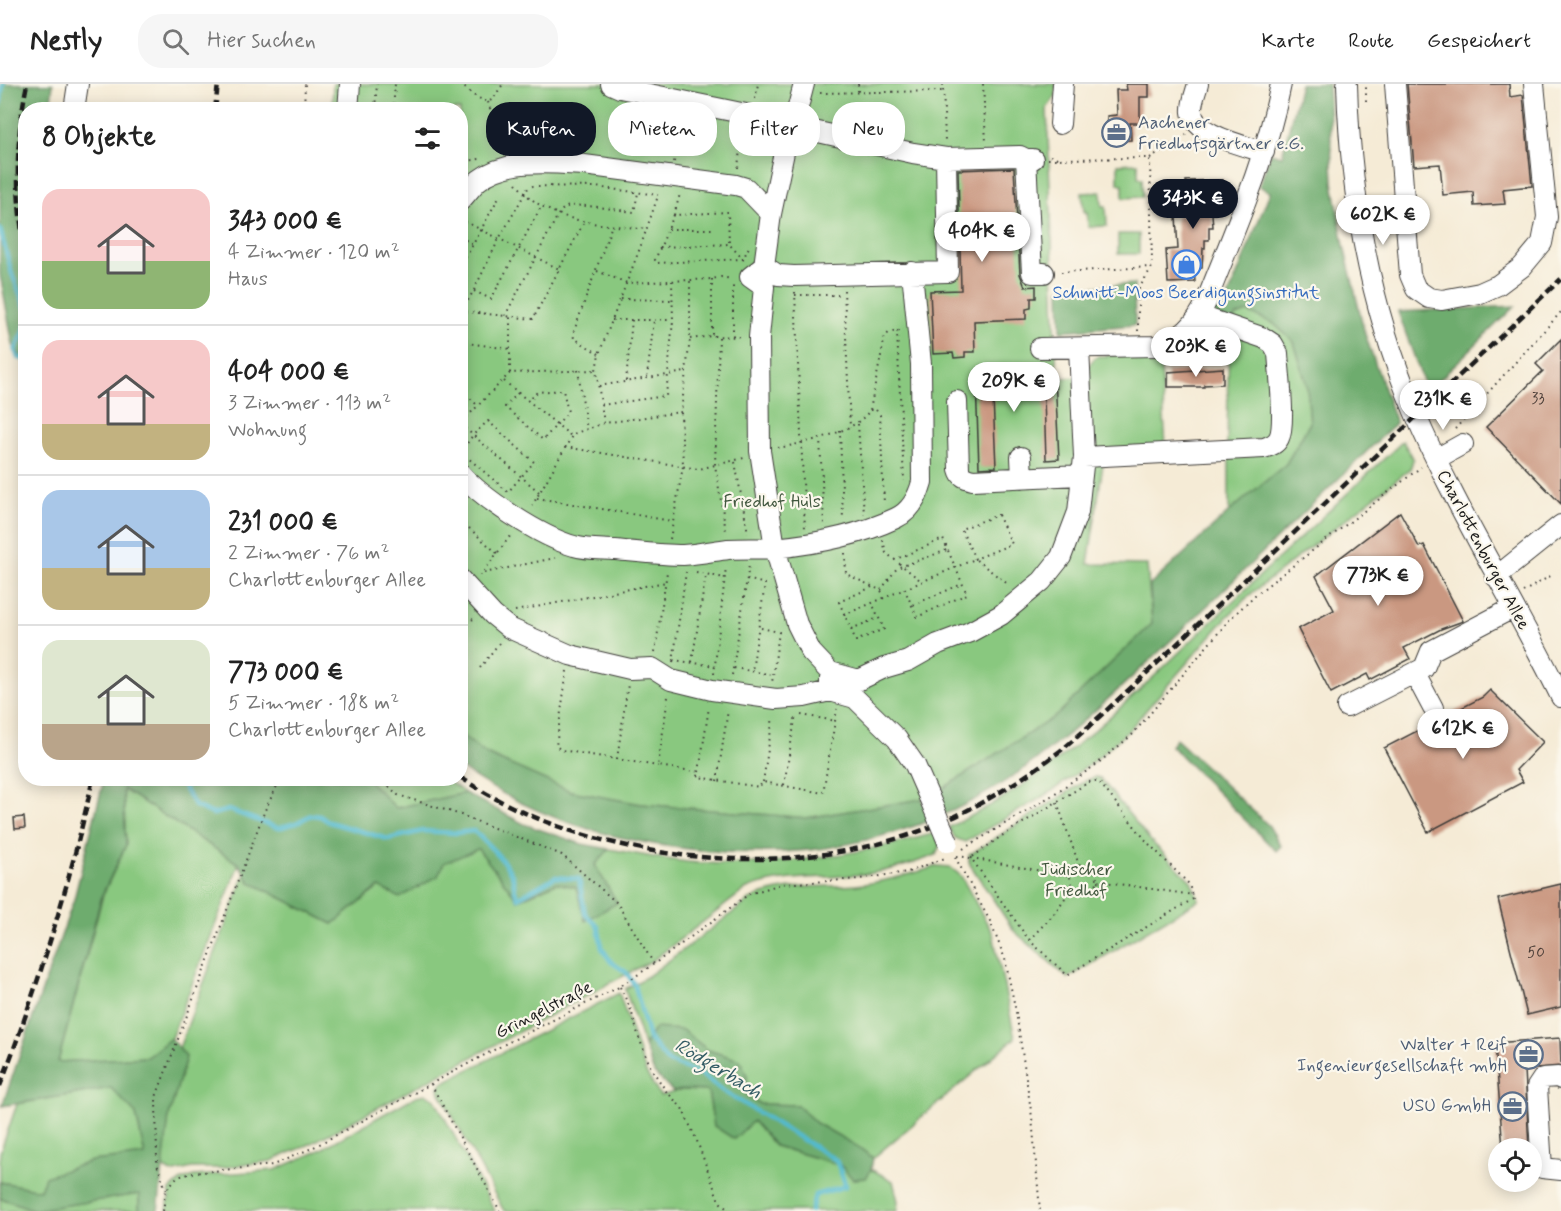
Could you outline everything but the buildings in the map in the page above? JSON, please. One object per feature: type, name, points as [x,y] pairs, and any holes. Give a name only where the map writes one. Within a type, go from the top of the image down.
[{"type":"street","points":[[75,102],[78,84]]},
{"type":"street","points":[[348,102],[350,84]]},
{"type":"street","points":[[611,84],[620,88],[729,111]]},
{"type":"street","points":[[1060,124],[1063,84]]},
{"type":"street","points":[[1198,84],[1192,111],[1194,121],[1199,127],[1264,152]]},
{"type":"street","points":[[1040,348],[1158,346],[1174,341],[1186,332],[1200,316],[1264,152],[1281,84]]},
{"type":"street","name":"Charlottenburger Allee","points":[[1347,84],[1353,182],[1363,241],[1381,316],[1407,392],[1434,456],[1561,697]]},
{"type":"street","points":[[1395,84],[1410,275],[1416,289],[1429,298],[1442,300],[1480,293],[1498,285],[1522,267],[1542,243],[1547,217],[1534,84]]},
{"type":"street","points":[[820,133],[946,158],[1020,156],[1034,159],[1032,273],[1052,273]]},
{"type":"street","points":[[785,156],[778,176],[771,214],[770,276],[759,337],[760,451],[775,548],[797,624],[811,652],[842,687],[897,740],[915,765],[958,852]]},
{"type":"street","points":[[770,276],[948,272],[946,158]]},
{"type":"street","points":[[468,192],[476,182],[489,173],[508,167],[539,163],[572,165],[668,185],[741,187],[778,176]]},
{"type":"street","points":[[741,187],[771,214]]},
{"type":"street","points":[[468,482],[522,520],[557,540],[575,547],[682,555],[729,549],[775,548],[816,542],[877,526],[898,517],[918,497],[922,482],[921,364],[912,272]]},
{"type":"street","points":[[957,401],[960,475],[973,480],[1022,478],[1083,466],[1264,448],[1273,445],[1280,437],[1282,425],[1278,353],[1273,344],[1264,338],[1200,316]]},
{"type":"street","points":[[468,588],[492,615],[509,628],[570,655],[630,669],[652,668],[671,680],[730,692],[774,698],[804,697],[842,687],[884,668],[908,661],[1001,615],[1042,581],[1061,557],[1078,512],[1083,466],[1078,348]]},
{"type":"street","points":[[1434,456],[1457,439]]},
{"type":"street","points":[[1021,457],[1022,478]]},
{"type":"street","points":[[1496,577],[1561,525]]},
{"type":"street","points":[[1347,707],[1415,674],[1424,668],[1431,651],[1511,604]]},
{"type":"street","points":[[1415,674],[1433,708]]},
{"type":"street","points":[[1561,1080],[1557,1077],[1543,1078],[1537,1087],[1542,1168],[1561,1170]]},
{"type":"path","points":[[305,102],[306,84]]},
{"type":"path","points":[[376,102],[377,84]]},
{"type":"path","points":[[394,102],[395,84]]},
{"type":"path","points":[[460,84],[476,97],[488,102],[494,99],[503,84]]},
{"type":"path","points":[[858,84],[858,93]]},
{"type":"path","points":[[943,84],[946,158]]},
{"type":"path","points":[[983,84],[986,156]]},
{"type":"path","points":[[1366,84],[1366,103]]},
{"type":"path","points":[[803,89],[858,93],[943,91]]},
{"type":"path","points":[[604,423],[596,370],[599,354],[647,229],[668,185],[682,101]]},
{"type":"path","points":[[1034,159],[1150,158],[1199,127]]},
{"type":"path","points":[[505,156],[508,167]]},
{"type":"path","points":[[741,187],[742,156]]},
{"type":"path","points":[[1138,315],[1138,290],[1152,267],[1150,158]]},
{"type":"path","points":[[468,300],[524,194],[533,186],[595,187],[638,193],[668,185]]},
{"type":"path","points":[[668,185],[674,214],[655,260],[656,263],[770,276],[844,295]]},
{"type":"path","points":[[505,316],[558,215],[568,206],[634,212],[638,193]]},
{"type":"path","points":[[524,194],[541,207],[558,215],[584,221],[647,229]]},
{"type":"path","points":[[468,253],[500,195]]},
{"type":"path","points":[[474,290],[491,299],[541,207]]},
{"type":"path","points":[[674,214],[728,212],[729,244]]},
{"type":"path","points":[[468,312],[533,319],[584,221]]},
{"type":"path","points":[[468,223],[559,269]]},
{"type":"path","points":[[599,354],[574,338],[573,334],[612,225]]},
{"type":"path","points":[[668,229],[712,229]]},
{"type":"path","points":[[468,241],[473,244]]},
{"type":"path","points":[[750,243],[770,276],[816,542]]},
{"type":"path","points":[[660,247],[729,244],[770,276]]},
{"type":"path","points":[[1052,273],[1152,267]]},
{"type":"path","points":[[597,270],[627,283],[721,277],[733,279],[733,337]]},
{"type":"path","points":[[843,275],[850,428]]},
{"type":"path","points":[[712,279],[712,336]]},
{"type":"path","points":[[652,668],[666,582],[672,521],[683,466],[681,412],[690,339],[690,280]]},
{"type":"path","points":[[601,405],[666,396],[673,320],[672,281]]},
{"type":"path","points":[[621,299],[672,300]]},
{"type":"path","points":[[1457,439],[1561,312]]},
{"type":"path","points":[[468,415],[510,373],[510,316]]},
{"type":"path","points":[[612,320],[673,320]]},
{"type":"path","points":[[626,381],[633,320]]},
{"type":"path","points":[[647,378],[654,320]]},
{"type":"path","points":[[897,331],[905,510]]},
{"type":"path","points":[[690,339],[712,336],[759,337]]},
{"type":"path","points":[[468,343],[510,349]]},
{"type":"path","points":[[578,370],[587,429]]},
{"type":"path","points":[[510,373],[596,370]]},
{"type":"path","points":[[599,386],[686,372]]},
{"type":"path","points":[[504,381],[571,436]]},
{"type":"path","points":[[518,393],[505,407],[543,440],[568,412],[563,390],[537,392],[529,401]]},
{"type":"path","points":[[468,396],[477,405]]},
{"type":"path","points":[[870,410],[876,410],[880,415],[877,526]]},
{"type":"path","points":[[483,573],[537,498],[571,436],[604,423],[681,412]]},
{"type":"path","points":[[468,442],[488,421],[534,462],[508,492],[468,458]]},
{"type":"path","points":[[858,424],[877,526],[886,553],[922,581]]},
{"type":"path","points":[[468,431],[539,492]]},
{"type":"path","points":[[816,542],[820,438]]},
{"type":"path","points":[[958,852],[1051,796],[1097,764],[1132,735],[1230,620],[1255,595],[1416,473],[1434,456]]},
{"type":"path","points":[[717,781],[752,549],[735,462]]},
{"type":"path","points":[[537,498],[672,521]]},
{"type":"path","points":[[844,615],[904,588],[922,581],[955,567],[975,559],[1012,544],[998,515],[961,529],[975,559],[1023,596]]},
{"type":"path","points":[[468,527],[497,553]]},
{"type":"path","points":[[894,560],[942,539],[968,594],[917,616],[904,588]]},
{"type":"path","points":[[468,582],[483,573],[566,555],[575,547]]},
{"type":"path","points":[[880,590],[897,568],[948,550]]},
{"type":"path","points":[[658,766],[686,570]]},
{"type":"path","points":[[696,572],[724,578]]},
{"type":"path","points":[[692,663],[706,574]]},
{"type":"path","points":[[1511,604],[1552,575]]},
{"type":"path","points":[[747,579],[765,584],[752,671]]},
{"type":"path","points":[[468,620],[666,582]]},
{"type":"path","points":[[913,606],[962,584]]},
{"type":"path","points":[[872,603],[884,629],[856,641],[839,602],[873,587]]},
{"type":"path","points":[[852,629],[878,618]]},
{"type":"path","points":[[480,668],[509,628]]},
{"type":"path","points":[[570,655],[556,746],[561,750],[699,772],[699,777],[759,787],[763,782],[774,698],[773,675],[778,632],[759,628]]},
{"type":"path","points":[[673,660],[715,666]]},
{"type":"path","points":[[733,668],[773,675]]},
{"type":"path","points":[[616,759],[630,669]]},
{"type":"path","points":[[763,782],[823,793],[842,687]]},
{"type":"path","points":[[783,786],[796,714],[836,721]]},
{"type":"path","points":[[1095,781],[1099,782],[1148,843],[1189,884],[1193,899],[1067,975],[1029,940],[958,852],[1000,837],[1089,782],[1095,781]]},
{"type":"path","points":[[163,1211],[166,1190],[158,1164],[156,1096],[258,827],[276,786]]},
{"type":"path","points":[[388,786],[398,795],[461,815],[562,855],[617,903],[654,964]]},
{"type":"path","points":[[1057,802],[1079,865]]},
{"type":"path","points":[[958,852],[1070,876]]},
{"type":"path","points":[[958,852],[1005,959],[1016,1012],[1032,1117],[1040,1211]]},
{"type":"path","name":"Gringelstraße","points":[[166,1190],[177,1177],[193,1173],[273,1165],[312,1148],[626,983],[749,894],[781,884],[859,879],[908,872],[958,852]]},
{"type":"path","points":[[1084,865],[1094,870],[1098,881],[1096,886],[1089,890],[1073,887],[1070,876],[1074,867],[1084,865]]},
{"type":"path","points":[[1098,881],[1193,895]]},
{"type":"path","points":[[1029,940],[1053,915],[1073,887]]},
{"type":"path","points":[[619,987],[631,1010],[651,1068],[666,1091],[682,1108],[719,1201],[729,1211]]},
{"type":"path","points":[[431,1084],[500,1211]]},
{"type":"green space","points":[[1,84],[53,84],[51,102],[18,102],[18,352],[13,345],[0,274]]},
{"type":"green space","name":"Friedhof Hüls","points":[[333,84],[1056,84],[1056,96],[1047,108],[1057,378],[1088,377],[1089,365],[1098,356],[1160,353],[1166,447],[1105,451],[1088,564],[1147,565],[1152,624],[1056,716],[936,793],[922,799],[806,818],[641,804],[570,791],[486,754],[468,740],[468,102],[332,102]]},
{"type":"green space","points":[[1300,84],[1328,84],[1333,182],[1344,246],[1365,334],[1396,423],[1191,622],[1086,719],[1032,763],[1003,783],[945,814],[936,793],[1056,716],[1152,624],[1150,585],[1229,512],[1286,464],[1310,423],[1307,386],[1294,342],[1273,323],[1247,312],[1236,316],[1231,323],[1215,316],[1212,306],[1223,310],[1270,192],[1259,186],[1271,153],[1282,156]]},
{"type":"green space","points":[[1138,163],[1138,177],[1142,178],[1143,197],[1123,198],[1123,184],[1118,184],[1118,164]]},
{"type":"green space","points":[[1101,192],[1102,206],[1106,206],[1107,226],[1088,227],[1082,193]]},
{"type":"green space","points":[[1118,234],[1139,234],[1139,254],[1118,254]]},
{"type":"green space","points":[[1134,284],[1135,325],[1061,331],[1060,289]]},
{"type":"green space","points":[[1515,306],[1427,392],[1398,312]]},
{"type":"green space","points":[[1247,312],[1273,323],[1294,342],[1307,386],[1310,423],[1286,464],[1229,512],[1229,453],[1276,448],[1281,354],[1231,323],[1236,316]]},
{"type":"green space","points":[[1229,330],[1271,347],[1276,436],[1227,446]]},
{"type":"green space","points":[[1403,441],[1413,460],[1410,469],[1252,593],[1227,617],[1128,731],[1094,761],[1049,793],[965,842],[955,838],[949,827],[1023,785],[1091,733],[1154,677]]},
{"type":"green space","points":[[1176,739],[1269,826],[1281,846],[1276,851],[1171,746]]},
{"type":"green space","points":[[468,740],[486,754],[570,791],[641,804],[806,818],[922,799],[930,821],[841,846],[810,850],[719,852],[628,839],[583,827],[499,792],[468,772]]},
{"type":"green space","name":"Jüdischer Friedhof","points":[[1095,777],[1100,778],[1150,840],[1191,881],[1199,900],[1068,978],[1014,931],[969,863],[969,855],[1085,781]]},
{"type":"green space","points":[[102,786],[374,786],[396,808],[465,793],[524,824],[582,844],[609,849],[595,865],[617,903],[585,921],[576,887],[556,883],[518,900],[478,849],[444,863],[438,876],[400,898],[379,887],[333,924],[250,882],[239,864],[123,789],[126,845],[102,895],[58,1062],[147,1057],[171,1038],[186,1057],[169,1116],[158,1211],[139,1211],[139,1194],[35,1210],[0,1198],[0,1182],[40,1190],[45,1177],[92,1161],[145,1155],[136,1114],[111,1088],[2,1106],[74,899]]},
{"type":"green space","points":[[374,786],[455,786],[465,793],[396,808]]},
{"type":"green space","points":[[123,789],[239,864],[171,1038],[147,1057],[58,1062],[103,895],[126,845]]},
{"type":"green space","points":[[936,833],[940,845],[936,855],[906,865],[865,874],[772,882],[745,890],[653,960],[310,1144],[271,1161],[220,1168],[192,1168],[171,1173],[162,1168],[169,1116],[186,1057],[179,1048],[245,874],[250,882],[333,924],[379,887],[479,848],[518,900],[556,883],[576,887],[585,920],[595,865],[609,849],[689,862],[760,863],[819,858],[878,848]]},
{"type":"green space","points":[[938,866],[950,867],[961,876],[993,934],[1015,1038],[873,1158],[816,1123],[797,1105],[760,1104],[746,1096],[747,1076],[740,1060],[708,1050],[682,1030],[655,1029],[644,1046],[625,989],[648,976],[751,899],[789,888],[877,882]]},
{"type":"green space","points":[[619,993],[646,1073],[660,1096],[682,1090],[708,1091],[714,1126],[753,1121],[775,1146],[841,1165],[853,1179],[866,1178],[871,1169],[893,1181],[898,1201],[897,1211],[504,1211],[440,1093],[439,1087],[442,1083]]},
{"type":"green space","points":[[655,1028],[682,1030],[708,1050],[740,1060],[747,1076],[746,1096],[760,1104],[797,1105],[816,1123],[873,1158],[866,1178],[853,1179],[840,1165],[775,1146],[753,1121],[734,1139],[714,1126],[708,1091],[673,1092],[654,1073],[644,1046]]},
{"type":"green space","points":[[111,1088],[136,1114],[145,1156],[92,1161],[45,1177],[40,1190],[0,1182],[0,1153],[17,1104]]},
{"type":"green space","points":[[426,1094],[434,1098],[495,1211],[167,1211],[170,1190],[180,1181],[194,1176],[275,1170],[316,1152],[416,1096]]},
{"type":"green space","points":[[139,1194],[139,1211],[0,1211],[0,1198],[35,1210]]},
{"type":"waterway","name":"Rödgerbach","points":[[0,106],[3,84]]},
{"type":"waterway","name":"Rödgerbach","points":[[0,229],[18,289]]},
{"type":"waterway","name":"Rödgerbach","points":[[18,344],[15,350],[18,358]]},
{"type":"waterway","name":"Rödgerbach","points":[[185,786],[195,806],[213,814],[229,810],[278,828],[296,823],[311,815],[388,839],[423,831],[455,833],[474,831],[512,875],[518,898],[555,877],[579,879],[585,914],[598,926],[602,948],[611,962],[626,972],[635,986],[649,1039],[668,1062],[699,1073],[723,1091],[836,1160],[846,1186],[815,1195],[811,1211]]},
{"type":"railway","points":[[24,102],[27,84]]},
{"type":"railway","points":[[216,102],[218,84]]},
{"type":"railway","points":[[18,170],[18,191]]},
{"type":"railway","points":[[468,782],[514,808],[575,832],[639,848],[706,857],[773,859],[839,852],[902,837],[960,814],[1017,782],[1078,736],[1561,279]]},
{"type":"railway","points":[[0,1086],[52,934],[91,786]]},
{"type":"place","name":"Aachener Friedhofsgärtner e.G.","points":[[1117,133]]},
{"type":"place","name":"Schmitt-Moos Beerdigungsinstitut","points":[[1186,264]]},
{"type":"place","name":"Walter + Reif Ingenieurgesellschaft mbH","points":[[1528,1055]]},
{"type":"place","name":"USU GmbH","points":[[1512,1106]]}]
